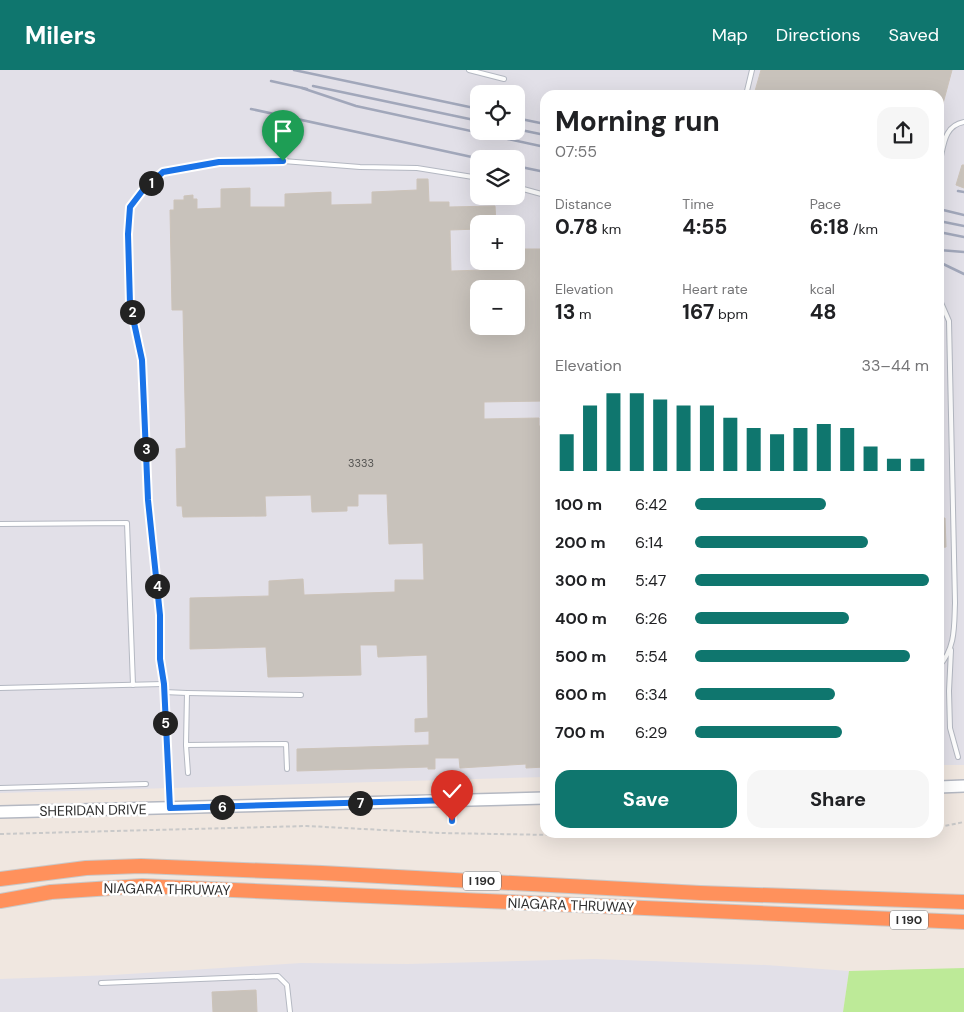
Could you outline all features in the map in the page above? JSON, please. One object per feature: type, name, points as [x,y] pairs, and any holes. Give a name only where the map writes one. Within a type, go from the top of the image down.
[{"type":"highway","name":"NIAGARA THRUWAY","points":[[0,879],[86,868],[141,866],[322,873],[700,893],[964,902]]},
{"type":"highway","name":"NIAGARA THRUWAY","points":[[0,901],[51,892],[142,886],[963,922]]},
{"type":"main road","points":[[944,787],[964,786]]},
{"type":"main road","name":"SHERIDAN DRIVE","points":[[0,812],[540,798]]},
{"type":"lane","points":[[469,70],[504,78]]},
{"type":"lane","points":[[747,90],[752,70]]},
{"type":"lane","points":[[944,145],[948,130],[955,124],[964,122]]},
{"type":"lane","points":[[170,808],[164,684],[160,659],[160,615],[148,500],[142,360],[130,304],[128,234],[130,207],[143,190],[163,172],[219,162],[283,161],[360,167],[417,168],[470,177]]},
{"type":"lane","points":[[525,189],[540,194]]},
{"type":"lane","points":[[944,310],[949,321],[955,602],[953,640],[944,660]]},
{"type":"lane","points":[[0,524],[127,523],[133,685]]},
{"type":"lane","points":[[951,645],[950,728],[958,757]]},
{"type":"lane","points":[[0,688],[164,684]]},
{"type":"lane","points":[[164,692],[301,695]]},
{"type":"lane","points":[[187,693],[186,745],[188,774]]},
{"type":"lane","points":[[186,745],[286,744],[287,769]]},
{"type":"lane","points":[[0,788],[146,784]]},
{"type":"lane","points":[[452,800],[452,821]]},
{"type":"lane","points":[[101,983],[278,976],[287,985],[290,1012]]},
{"type":"path","points":[[944,826],[964,822]]},
{"type":"path","points":[[0,834],[307,826],[439,833],[540,835]]},
{"type":"shaded area","points":[[0,70],[964,70],[964,765],[944,765],[944,90],[540,90],[540,777],[0,793]]},
{"type":"shaded area","points":[[594,959],[766,965],[849,971],[843,1012],[0,1012],[0,979],[113,975],[301,963],[408,964]]},
{"type":"green space","points":[[964,968],[964,1012],[843,1012],[849,971]]},
{"type":"building","points":[[761,70],[952,70],[944,100],[944,90],[755,90]]},
{"type":"building","points":[[962,165],[964,165],[964,188],[956,185]]},
{"type":"building","points":[[417,179],[428,179],[429,202],[449,202],[449,207],[495,206],[496,215],[470,215],[470,229],[450,230],[451,271],[525,270],[525,249],[540,249],[540,401],[484,402],[484,419],[539,418],[540,767],[526,768],[526,764],[460,768],[459,758],[435,758],[435,769],[428,769],[428,767],[297,771],[297,749],[429,745],[429,731],[415,732],[415,719],[428,718],[427,655],[378,657],[377,645],[360,645],[361,675],[268,677],[266,647],[190,649],[190,598],[269,596],[269,581],[303,579],[304,595],[395,592],[395,580],[424,580],[423,543],[389,544],[387,494],[358,494],[358,506],[347,506],[347,511],[312,512],[311,495],[265,496],[266,516],[183,517],[182,506],[177,506],[176,449],[186,448],[183,310],[172,310],[170,210],[174,210],[174,200],[184,200],[184,196],[193,195],[193,199],[197,199],[197,209],[221,208],[221,189],[250,188],[250,207],[285,207],[285,194],[331,192],[331,205],[372,204],[372,192],[417,190]]},
{"type":"building","points":[[944,518],[945,518],[946,547],[944,547]]},
{"type":"building","points":[[256,990],[257,1012],[213,1012],[212,992]]},
{"type":"railway","points":[[294,70],[470,107]]},
{"type":"railway","points":[[271,81],[307,89]]},
{"type":"railway","points":[[313,86],[470,119]]},
{"type":"railway","points":[[302,88],[356,106],[540,146]]},
{"type":"railway","points":[[251,109],[470,157]]},
{"type":"railway","points":[[525,120],[540,123]]},
{"type":"railway","points":[[525,131],[540,134]]},
{"type":"railway","points":[[525,168],[540,171]]},
{"type":"railway","points":[[958,191],[964,192]]},
{"type":"railway","points":[[944,210],[964,215]]},
{"type":"railway","points":[[944,222],[964,226]]},
{"type":"railway","points":[[944,233],[964,237]]},
{"type":"railway","points":[[944,250],[964,252]]},
{"type":"railway","points":[[944,264],[964,274]]},
{"type":"route","points":[[283,161],[219,162],[163,172],[143,190],[130,207],[128,234],[130,304],[142,360],[148,500],[160,615],[160,659],[164,684],[170,808],[452,800],[452,821]]}]
